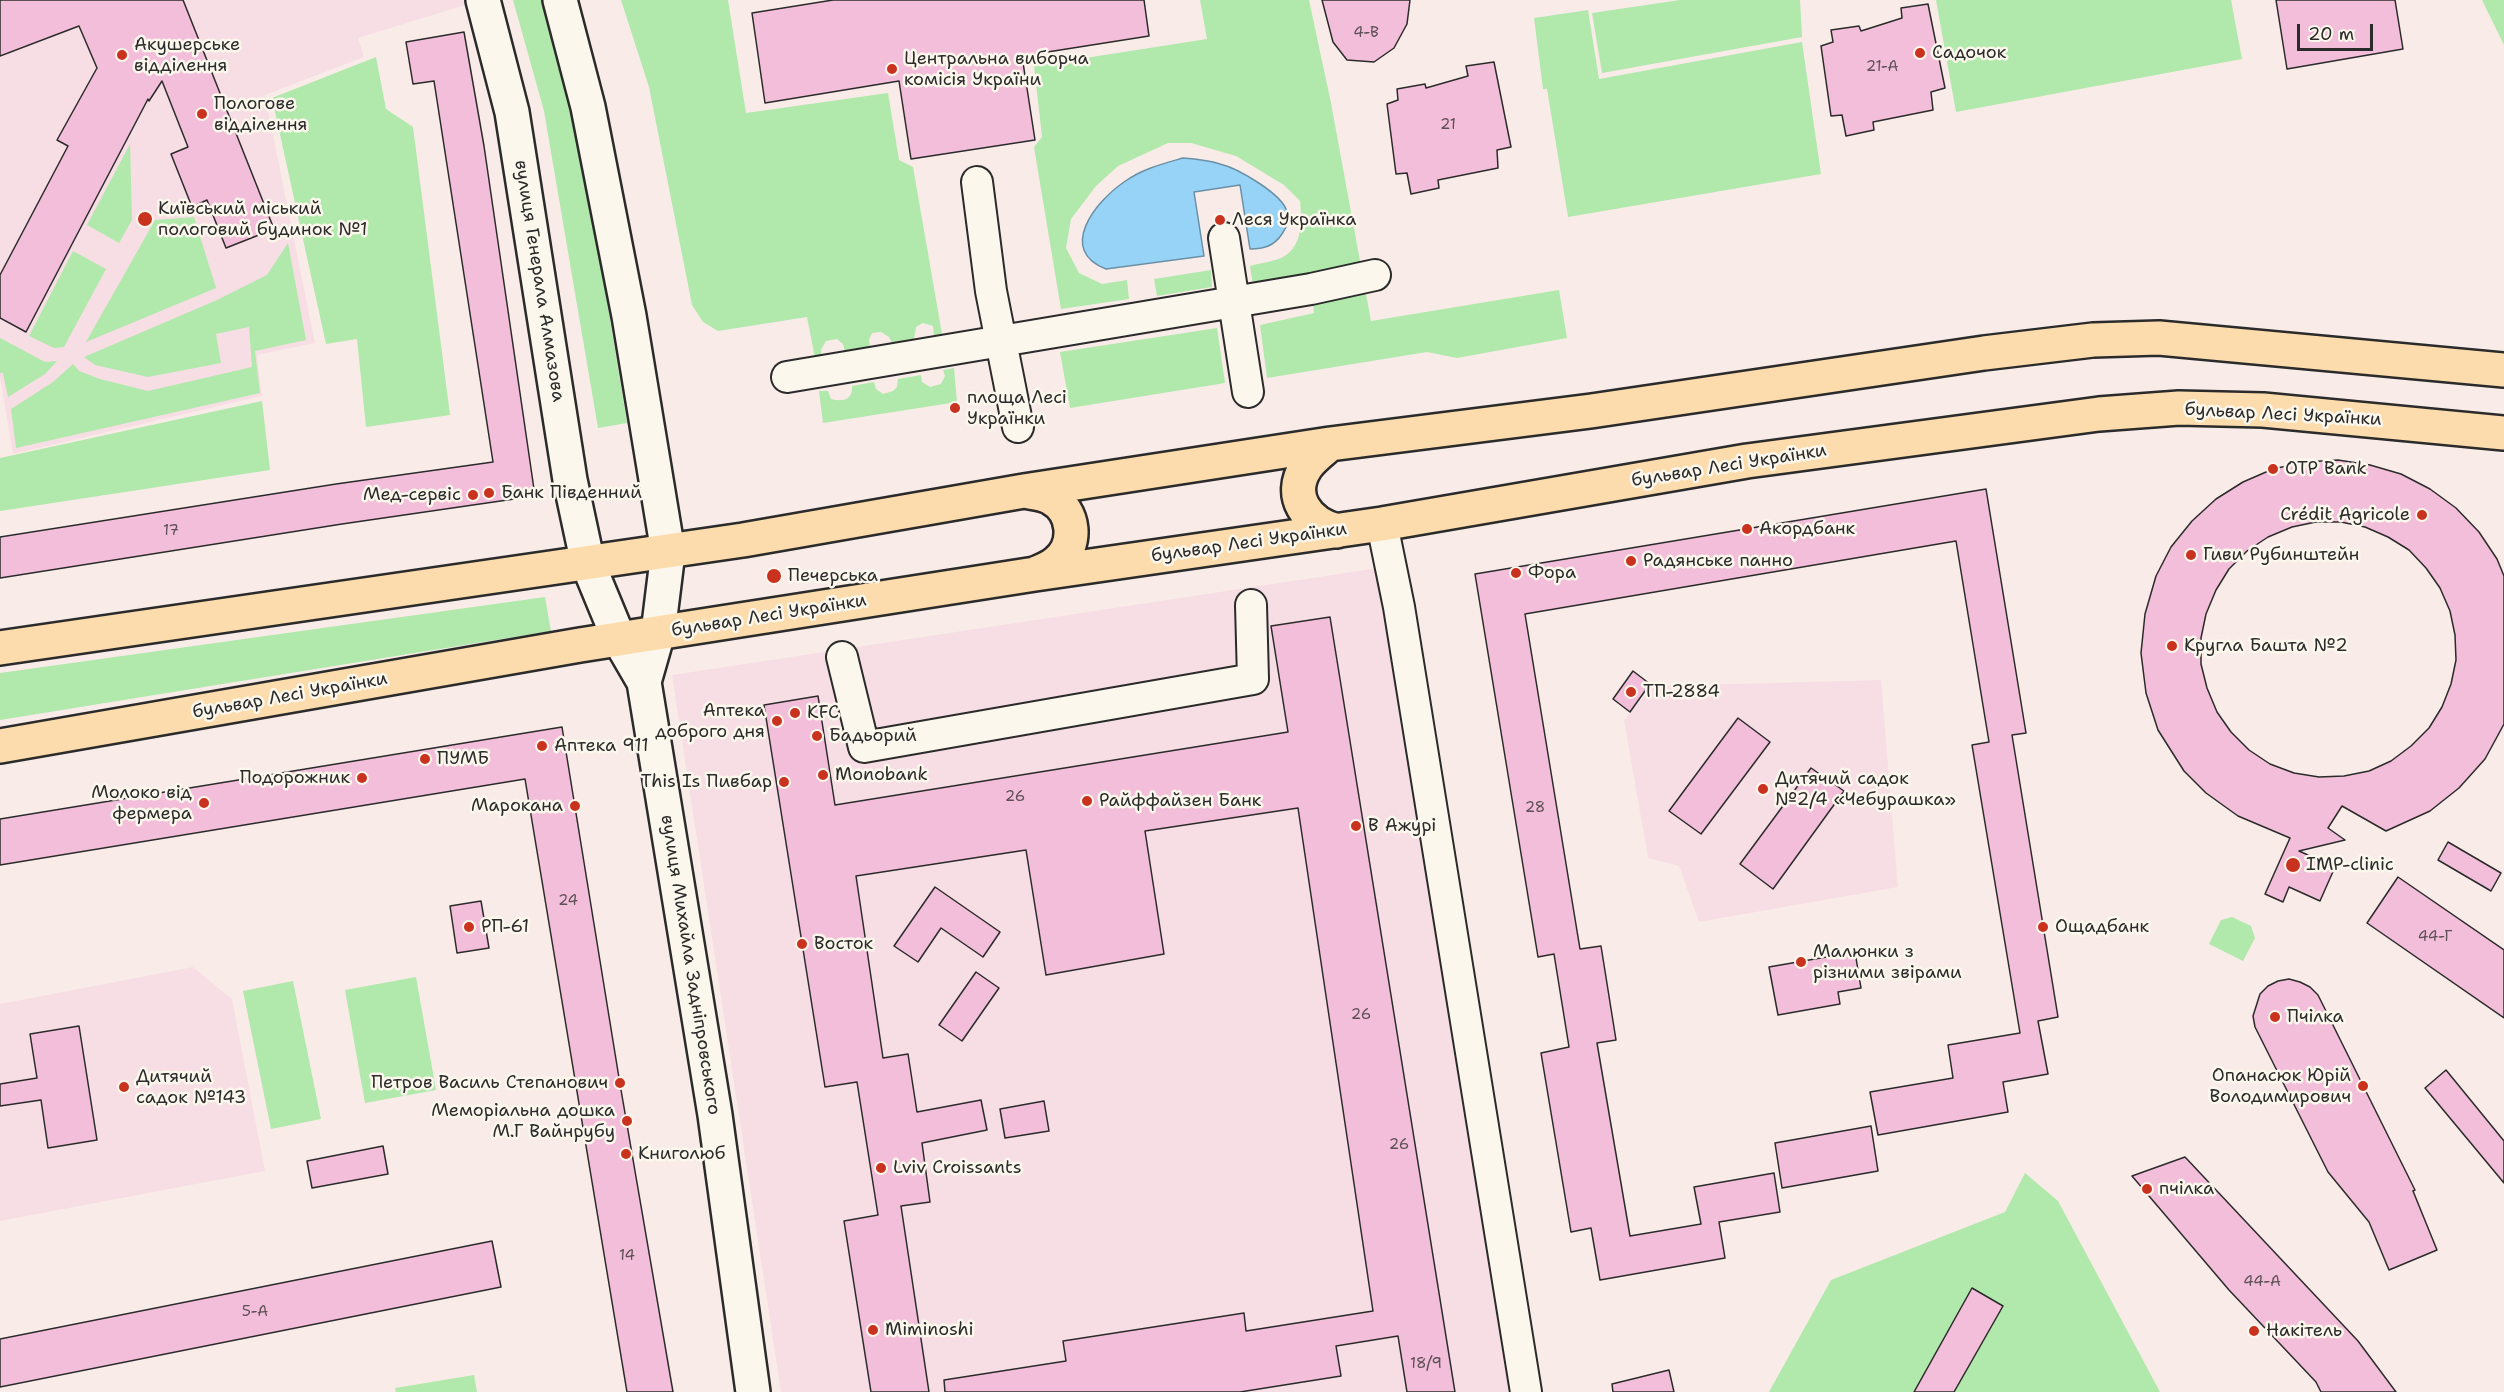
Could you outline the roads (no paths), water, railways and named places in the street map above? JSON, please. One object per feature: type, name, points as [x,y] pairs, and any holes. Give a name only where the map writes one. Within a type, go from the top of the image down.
[{"type":"main road","name":"вулиця Генерала Алмазова","points":[[483,0],[512,112],[570,480],[588,564]]},
{"type":"main road","points":[[560,0],[588,107],[622,281],[668,552],[658,633]]},
{"type":"main road","points":[[0,648],[668,552],[1024,491],[1330,444],[1591,411],[1984,353],[2093,340],[2170,339],[2504,370]]},
{"type":"main road","name":"бульвар Лесі Українки","points":[[0,746],[619,639],[1035,574],[1382,524],[1747,461],[2099,414],[2179,408],[2262,410],[2504,433]]},
{"type":"main road","points":[[1330,444],[1308,464],[1301,476],[1299,495],[1303,508],[1311,518],[1318,524],[1337,531]]},
{"type":"main road","points":[[1024,491],[1051,497],[1065,511],[1070,522],[1070,543],[1065,553],[1058,562],[1035,574]]},
{"type":"main road","points":[[588,564],[619,639]]},
{"type":"main road","name":"вулиця Михайла Задніпровського","points":[[644,682],[658,633]]},
{"type":"main road","name":"вулиця Михайла Задніпровського","points":[[619,639],[644,682],[715,1115],[753,1392]]},
{"type":"street","points":[[977,182],[992,291],[1018,427]]},
{"type":"street","points":[[1224,238],[1248,392]]},
{"type":"street","points":[[787,377],[1332,285],[1375,275]]},
{"type":"street","points":[[1382,524],[1396,591],[1526,1392]]},
{"type":"street","points":[[842,657],[864,747],[1253,679],[1251,605]]},
{"type":"water","points":[[1183,158],[1228,166],[1269,190],[1284,205],[1288,215],[1287,226],[1279,238],[1268,246],[1250,249],[1240,185],[1194,192],[1204,256],[1106,269],[1092,261],[1084,250],[1083,238],[1086,226],[1102,201],[1124,182],[1138,174],[1152,167]]},
{"type":"place","name":"Садочок","points":[[1920,53]]},
{"type":"place","name":"Акушерське відділення","points":[[122,55]]},
{"type":"place","name":"Центральна виборча комісія України","points":[[892,69]]},
{"type":"place","name":"Пологове відділення","points":[[202,114]]},
{"type":"place","name":"Київський міський пологовий будинок №1","points":[[145,219]]},
{"type":"place","name":"Леся Українка","points":[[1220,220]]},
{"type":"place","name":"площа Лесі Українки","points":[[955,408]]},
{"type":"place","name":"OTP Bank","points":[[2273,469]]},
{"type":"place","name":"Банк Пiвденний","points":[[489,493]]},
{"type":"place","name":"Мед-сервіс","points":[[473,495]]},
{"type":"place","name":"Crédit Agricole","points":[[2422,515]]},
{"type":"place","name":"Акордбанк","points":[[1747,529]]},
{"type":"place","name":"Гиви Рубинштейн","points":[[2191,555]]},
{"type":"place","name":"Радянське панно","points":[[1631,561]]},
{"type":"place","name":"Фора","points":[[1516,573]]},
{"type":"place","name":"Печерська","points":[[774,576]]},
{"type":"place","name":"Кругла Башта №2","points":[[2172,646]]},
{"type":"place","name":"ТП-2884","points":[[1631,692]]},
{"type":"place","name":"KFC","points":[[795,713]]},
{"type":"place","name":"Аптека доброго дня","points":[[777,721]]},
{"type":"place","name":"Бадьорий","points":[[817,736]]},
{"type":"place","name":"Аптека 911","points":[[542,746]]},
{"type":"place","name":"ПУМБ","points":[[425,759]]},
{"type":"place","name":"Monobank","points":[[823,775]]},
{"type":"place","name":"Подорожник","points":[[362,778]]},
{"type":"place","name":"This Is Пивбар","points":[[784,782]]},
{"type":"place","name":"Дитячий садок №2/4 «Чебурашка»","points":[[1763,789]]},
{"type":"place","name":"Райффайзен Банк","points":[[1087,801]]},
{"type":"place","name":"Молоко від фермера","points":[[204,803]]},
{"type":"place","name":"Марокана","points":[[575,806]]},
{"type":"place","name":"В Ажурі","points":[[1356,826]]},
{"type":"place","name":"IMP-clinic","points":[[2293,865]]},
{"type":"place","name":"РП-61","points":[[469,927]]},
{"type":"place","name":"Ощадбанк","points":[[2043,927]]},
{"type":"place","name":"Восток","points":[[802,944]]},
{"type":"place","name":"Малюнки з різними звірами","points":[[1801,962]]},
{"type":"place","name":"Пчілка","points":[[2275,1017]]},
{"type":"place","name":"Петров Василь Степанович","points":[[620,1083]]},
{"type":"place","name":"Опанасюк Юрій Володимирович","points":[[2363,1086]]},
{"type":"place","name":"Дитячий садок №143","points":[[124,1087]]},
{"type":"place","name":"Меморіальна дошка М.Г Вайнрубу","points":[[627,1121]]},
{"type":"place","name":"Книголюб","points":[[626,1154]]},
{"type":"place","name":"Lviv Croissants","points":[[881,1168]]},
{"type":"place","name":"пчілка","points":[[2147,1189]]},
{"type":"place","name":"Miminoshi","points":[[873,1330]]},
{"type":"place","name":"Накітель","points":[[2254,1331]]}]
